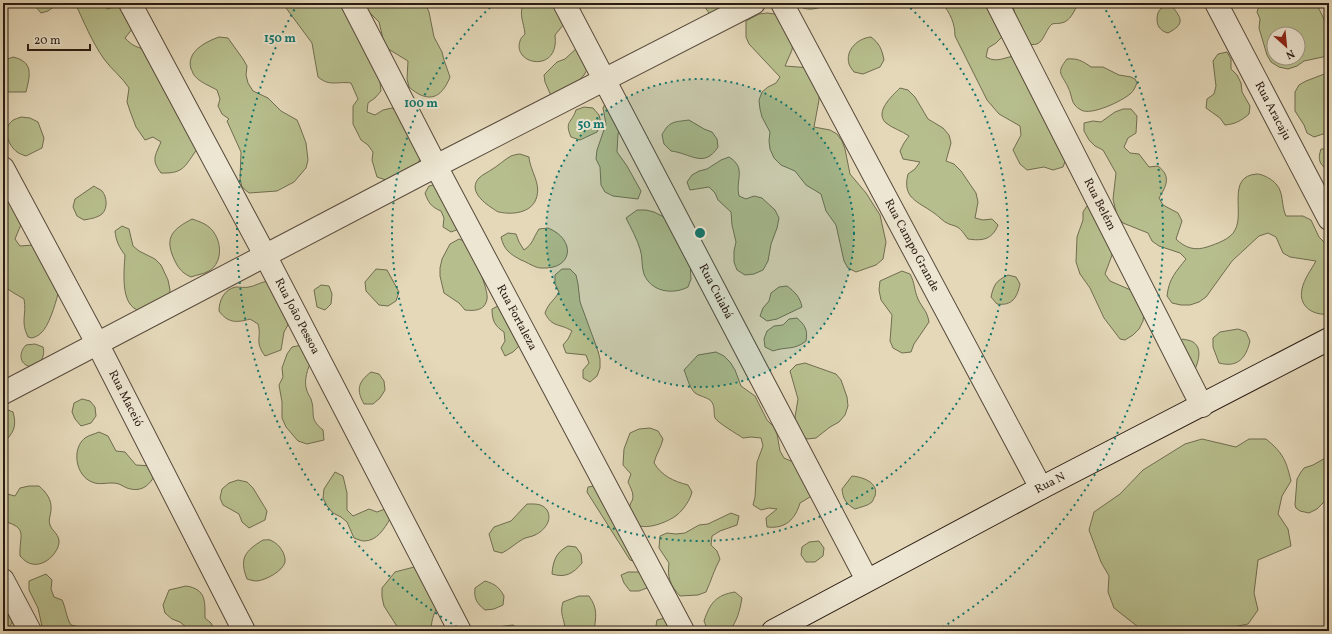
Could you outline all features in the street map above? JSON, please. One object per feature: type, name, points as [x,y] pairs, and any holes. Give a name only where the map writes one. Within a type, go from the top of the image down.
[{"type":"street","name":"Rua João Pessoa","points":[[130,3],[265,255],[460,631]]},
{"type":"street","name":"Rua Fortaleza","points":[[352,3],[436,166],[683,631]]},
{"type":"street","name":"Rua Cuiabá","points":[[564,3],[867,580]]},
{"type":"street","points":[[3,393],[436,166],[754,3]]},
{"type":"street","name":"Rua Campo Grande","points":[[782,3],[1042,488]]},
{"type":"street","name":"Rua Belém","points":[[997,3],[1202,406]]},
{"type":"street","name":"Rua Aracaju","points":[[1216,3],[1329,219]]},
{"type":"street","name":"Rua Maceió","points":[[3,168],[97,343],[244,631]]},
{"type":"street","name":"Rua N","points":[[774,631],[867,580],[1329,339]]},
{"type":"street","points":[[3,580],[30,631]]},
{"type":"green space","points":[[35,3],[59,3],[48,11],[41,13],[36,7]]},
{"type":"green space","points":[[75,3],[105,3],[107,9],[118,6],[131,13],[136,24],[125,38],[136,46],[149,50],[198,148],[187,164],[180,170],[169,173],[161,173],[158,169],[155,158],[161,142],[153,137],[145,140],[136,127],[127,102],[129,88],[107,63],[100,52],[88,32]]},
{"type":"green space","points":[[285,3],[345,3],[379,74],[381,91],[368,103],[367,112],[375,115],[383,110],[392,108],[398,112],[421,157],[417,165],[386,180],[377,177],[372,160],[373,152],[368,145],[361,140],[353,124],[353,106],[358,99],[351,83],[330,83],[318,77],[312,43],[286,8]]},
{"type":"green space","points":[[367,3],[425,3],[429,12],[434,37],[442,52],[450,77],[442,91],[433,97],[428,97],[409,87],[407,79],[408,61],[385,47],[379,22],[366,9]]},
{"type":"green space","points":[[524,3],[559,3],[564,24],[555,35],[555,47],[551,56],[544,60],[536,62],[529,60],[523,56],[519,49],[520,40],[525,34],[521,14]]},
{"type":"green space","points":[[702,3],[732,3],[714,20]]},
{"type":"green space","points":[[796,3],[829,3],[821,7],[808,9],[799,6]]},
{"type":"green space","points":[[942,3],[985,3],[998,21],[1002,37],[988,48],[986,57],[998,60],[1017,56],[1066,159],[1063,167],[1053,170],[1044,167],[1027,170],[1020,164],[1013,150],[1021,135],[1020,126],[999,114],[987,100],[955,36],[952,18]]},
{"type":"green space","points":[[1013,3],[1078,3],[1072,15],[1067,20],[1052,24],[1040,42],[1032,45],[1026,43],[1015,19]]},
{"type":"green space","points":[[1260,3],[1314,3],[1318,7],[1329,29],[1329,51],[1323,57],[1306,61],[1306,26],[1266,26],[1266,52],[1259,28],[1260,19],[1257,12]]},
{"type":"green space","points":[[1172,6],[1178,14],[1180,21],[1177,27],[1168,33],[1159,27],[1157,17],[1163,7]]},
{"type":"green space","points":[[759,14],[775,14],[783,18],[793,41],[792,50],[785,66],[811,68],[820,81],[819,100],[814,127],[830,130],[837,134],[845,149],[850,174],[866,193],[880,215],[886,242],[883,259],[876,265],[856,272],[848,268],[844,261],[836,225],[826,211],[821,194],[806,185],[795,171],[781,165],[774,158],[770,149],[770,132],[762,117],[759,100],[762,92],[776,83],[780,77],[749,44],[746,37],[746,21]]},
{"type":"green space","points":[[219,37],[228,38],[243,59],[247,66],[246,75],[248,83],[253,91],[268,98],[281,111],[297,120],[300,127],[306,143],[308,160],[306,168],[294,182],[277,191],[249,193],[242,187],[240,179],[241,152],[227,121],[229,119],[222,114],[218,106],[220,99],[217,90],[199,80],[191,69],[191,58],[198,48]]},
{"type":"green space","points":[[871,37],[880,47],[884,60],[880,67],[863,74],[854,72],[849,64],[849,54],[857,42]]},
{"type":"green space","points":[[578,47],[588,68],[584,75],[567,94],[552,98],[545,82],[544,75],[557,62],[565,59]]},
{"type":"green space","points":[[1227,52],[1231,59],[1231,69],[1237,75],[1241,83],[1242,92],[1250,106],[1249,114],[1235,123],[1225,125],[1220,118],[1206,108],[1207,99],[1214,94],[1216,86],[1213,61],[1218,54]]},
{"type":"green space","points":[[13,57],[24,62],[29,70],[29,80],[26,92],[5,92],[3,89],[3,61]]},
{"type":"green space","points":[[1067,59],[1080,60],[1091,67],[1103,67],[1119,75],[1131,77],[1135,79],[1137,83],[1131,93],[1114,104],[1092,111],[1081,110],[1073,103],[1070,91],[1061,73],[1062,67]]},
{"type":"green space","points":[[1277,66],[1297,66],[1288,69]]},
{"type":"green space","points":[[1327,73],[1329,74],[1329,134],[1314,137],[1307,133],[1295,111],[1295,92],[1299,85]]},
{"type":"green space","points":[[900,88],[908,90],[915,97],[928,119],[943,128],[949,135],[951,143],[946,161],[954,164],[961,171],[976,193],[978,202],[975,218],[983,220],[992,219],[998,225],[990,237],[978,240],[968,239],[959,228],[945,222],[936,214],[917,202],[909,194],[907,189],[908,174],[915,169],[920,162],[903,159],[900,151],[909,136],[886,123],[882,114],[886,104]]},
{"type":"green space","points":[[607,100],[628,112],[618,134],[617,152],[641,191],[638,199],[613,196],[605,192],[601,185],[600,167],[596,159],[597,150],[606,124],[603,108]]},
{"type":"green space","points":[[584,107],[593,108],[599,115],[601,123],[597,132],[580,140],[571,137],[568,125],[576,110]]},
{"type":"green space","points":[[1123,109],[1131,109],[1137,116],[1136,133],[1128,138],[1124,147],[1130,153],[1139,154],[1149,167],[1158,166],[1165,173],[1166,185],[1159,198],[1163,205],[1178,213],[1182,221],[1176,239],[1187,247],[1198,249],[1207,247],[1223,241],[1233,233],[1238,223],[1239,188],[1242,181],[1248,176],[1259,174],[1275,182],[1279,187],[1286,216],[1303,216],[1311,220],[1319,237],[1329,247],[1329,314],[1313,312],[1308,309],[1302,301],[1301,295],[1303,285],[1316,261],[1290,257],[1283,253],[1276,237],[1268,233],[1259,236],[1232,261],[1206,297],[1199,302],[1190,305],[1172,303],[1167,296],[1169,284],[1186,259],[1180,253],[1159,246],[1152,241],[1148,233],[1123,223],[1117,216],[1113,199],[1116,173],[1103,150],[1095,146],[1089,140],[1084,131],[1084,123],[1093,121],[1101,122],[1115,112]]},
{"type":"green space","points":[[21,117],[30,118],[38,122],[44,138],[42,148],[26,156],[18,153],[14,149],[7,137],[7,128],[9,124],[13,120]]},
{"type":"green space","points":[[689,120],[712,132],[717,139],[718,147],[713,154],[707,157],[696,158],[671,151],[664,144],[662,135],[667,127],[672,123]]},
{"type":"green space","points":[[1321,149],[1329,149],[1329,172],[1320,162],[1319,157]]},
{"type":"green space","points":[[520,154],[529,157],[538,188],[536,199],[534,204],[526,210],[515,213],[498,212],[478,195],[475,187],[476,182],[480,177],[509,157]]},
{"type":"green space","points":[[729,157],[738,165],[739,196],[746,199],[754,196],[762,198],[775,210],[779,218],[771,244],[768,261],[763,270],[754,274],[745,275],[737,270],[734,262],[736,242],[731,212],[718,200],[715,193],[709,187],[690,190],[687,182],[692,175]]},
{"type":"green space","points":[[437,184],[459,229],[451,232],[443,227],[444,218],[441,211],[432,206],[427,199],[425,193],[429,186]]},
{"type":"green space","points":[[94,186],[104,193],[106,199],[105,209],[102,214],[84,220],[77,216],[73,207],[75,199]]},
{"type":"green space","points":[[3,189],[22,222],[15,239],[20,246],[34,245],[58,294],[47,326],[40,334],[32,338],[28,337],[24,327],[24,299],[3,285]]},
{"type":"green space","points":[[1087,206],[1092,206],[1110,241],[1112,255],[1105,274],[1110,281],[1133,291],[1144,313],[1143,321],[1139,329],[1125,340],[1120,339],[1104,318],[1090,288],[1080,274],[1076,262],[1077,237],[1083,220],[1083,212]]},
{"type":"green space","points":[[637,210],[654,212],[662,216],[670,223],[690,262],[691,279],[688,287],[676,291],[663,290],[652,285],[647,280],[643,271],[639,245],[626,218]]},
{"type":"green space","points":[[192,219],[209,227],[217,237],[220,250],[214,267],[207,272],[191,277],[183,272],[177,265],[171,251],[170,239],[175,230]]},
{"type":"green space","points":[[122,226],[129,229],[133,246],[139,251],[155,259],[161,265],[168,280],[170,290],[168,300],[145,311],[137,310],[131,305],[127,298],[124,280],[125,255],[118,244],[115,231]]},
{"type":"green space","points":[[548,228],[557,233],[567,246],[565,259],[560,264],[552,267],[539,268],[517,258],[506,248],[501,237],[508,233],[516,234],[524,250],[531,243],[539,229]]},
{"type":"green space","points":[[459,239],[466,243],[470,249],[486,288],[486,303],[479,309],[465,310],[459,303],[444,293],[440,276],[442,259],[450,244]]},
{"type":"green space","points":[[376,269],[387,270],[399,292],[396,301],[388,306],[379,305],[366,291],[365,282]]},
{"type":"green space","points":[[562,269],[570,269],[576,275],[580,302],[600,359],[600,368],[597,376],[590,382],[583,378],[583,370],[589,363],[586,355],[566,353],[563,345],[572,331],[550,321],[545,313],[548,306],[559,292],[555,284],[555,275]]},
{"type":"green space","points":[[902,271],[910,274],[918,299],[926,312],[929,322],[914,344],[911,352],[902,353],[893,348],[890,341],[892,315],[881,300],[879,290],[880,281]]},
{"type":"green space","points":[[1008,275],[1016,277],[1020,284],[1017,293],[1010,302],[1006,304],[997,304],[991,297],[993,289],[998,281]]},
{"type":"green space","points":[[268,281],[289,323],[284,332],[281,350],[265,356],[259,343],[258,324],[250,319],[241,321],[229,320],[219,311],[221,300],[228,290]]},
{"type":"green space","points":[[321,285],[329,286],[332,294],[331,304],[325,310],[317,307],[314,290]]},
{"type":"green space","points":[[787,286],[797,295],[802,307],[777,319],[767,321],[760,316],[763,308],[769,301],[771,293],[779,287]]},
{"type":"green space","points":[[500,305],[519,337],[519,346],[513,352],[505,356],[501,348],[505,341],[504,332],[498,328],[493,320],[492,313],[492,309]]},
{"type":"green space","points":[[797,318],[805,328],[807,334],[806,341],[794,347],[773,351],[765,347],[764,339],[767,331],[774,326],[783,325],[789,319]]},
{"type":"green space","points":[[1238,329],[1246,332],[1250,341],[1246,352],[1236,363],[1219,363],[1213,347],[1213,338],[1220,332]]},
{"type":"green space","points":[[1183,339],[1193,342],[1198,349],[1199,357],[1193,374],[1176,343]]},
{"type":"green space","points":[[35,344],[43,347],[44,351],[42,358],[41,361],[35,366],[28,366],[21,359],[21,353],[26,345]]},
{"type":"green space","points":[[302,345],[312,358],[306,374],[306,387],[311,399],[314,419],[318,426],[323,430],[324,440],[307,444],[298,441],[286,427],[282,418],[282,402],[279,385],[283,377],[282,368],[287,354],[292,347]]},
{"type":"green space","points":[[716,352],[724,356],[730,362],[735,370],[741,386],[755,396],[767,420],[773,426],[777,434],[780,451],[784,458],[800,465],[815,494],[800,503],[792,519],[784,525],[767,527],[766,518],[777,509],[769,508],[761,510],[753,505],[755,497],[757,462],[763,446],[761,438],[743,438],[720,423],[715,418],[712,402],[695,393],[688,382],[684,370],[698,355]]},
{"type":"green space","points":[[805,363],[836,374],[841,380],[847,397],[848,406],[845,415],[839,422],[816,438],[807,439],[800,433],[796,425],[795,417],[798,399],[790,371],[796,365]]},
{"type":"green space","points":[[371,372],[379,374],[384,381],[385,390],[380,398],[373,404],[364,404],[359,390],[363,379]]},
{"type":"green space","points":[[82,399],[90,401],[95,407],[96,416],[91,423],[81,426],[75,419],[72,412],[74,403]]},
{"type":"green space","points":[[3,408],[13,412],[15,421],[14,429],[3,443]]},
{"type":"green space","points":[[650,428],[658,431],[663,439],[654,463],[657,468],[677,482],[688,485],[692,492],[690,498],[677,515],[662,523],[644,527],[638,526],[634,523],[631,517],[630,505],[633,495],[628,482],[631,474],[623,465],[624,449],[630,433],[639,429]]},
{"type":"green space","points":[[99,432],[108,436],[116,451],[125,452],[136,465],[152,466],[156,473],[145,487],[141,489],[132,489],[116,483],[95,483],[87,479],[82,474],[77,462],[78,449],[85,438]]},
{"type":"green space","points":[[1202,439],[1236,447],[1249,439],[1266,439],[1280,453],[1285,462],[1291,481],[1282,496],[1278,514],[1288,529],[1291,546],[1258,560],[1254,593],[1258,610],[1248,624],[1213,631],[1142,631],[1114,608],[1108,592],[1109,576],[1101,562],[1089,530],[1094,512],[1120,494],[1143,470],[1185,444]]},
{"type":"green space","points":[[1329,456],[1329,497],[1317,509],[1309,513],[1300,511],[1295,505],[1297,479],[1304,468]]},
{"type":"green space","points":[[335,472],[343,476],[347,493],[347,510],[353,516],[369,509],[377,512],[385,509],[390,519],[380,534],[373,539],[364,541],[354,538],[347,522],[333,513],[327,506],[323,498],[324,489]]},
{"type":"green space","points":[[852,476],[869,481],[876,491],[872,502],[855,509],[846,501],[843,496],[842,489]]},
{"type":"green space","points":[[238,480],[247,482],[253,488],[267,511],[265,520],[249,528],[242,522],[239,514],[223,505],[220,498],[222,489],[229,483]]},
{"type":"green space","points":[[39,486],[48,496],[51,502],[50,525],[59,540],[58,548],[55,553],[47,560],[37,564],[27,562],[20,556],[20,530],[16,526],[3,521],[3,495],[7,494],[15,496],[20,488]]},
{"type":"green space","points":[[595,486],[636,562],[630,560],[587,492],[588,487]]},
{"type":"green space","points":[[527,504],[538,504],[547,510],[549,518],[547,525],[534,536],[523,539],[502,553],[494,551],[489,534],[494,527],[511,521]]},
{"type":"green space","points":[[731,513],[739,516],[737,525],[720,531],[712,536],[711,545],[717,551],[720,559],[706,592],[698,595],[680,596],[670,581],[668,573],[669,563],[659,548],[660,536],[667,533],[685,533],[699,525],[708,524]]},
{"type":"green space","points":[[263,540],[270,540],[277,544],[282,550],[285,559],[284,565],[278,572],[269,577],[257,581],[247,579],[244,566],[245,556],[252,548]]},
{"type":"green space","points":[[819,541],[824,548],[823,556],[815,562],[806,562],[801,555],[802,547],[809,542]]},
{"type":"green space","points":[[568,546],[576,547],[581,554],[582,563],[568,574],[561,576],[552,574],[556,557],[564,548]]},
{"type":"green space","points":[[418,566],[440,603],[436,609],[431,629],[427,631],[402,631],[398,628],[384,606],[382,588],[395,572]]},
{"type":"green space","points":[[628,572],[645,572],[649,579],[647,588],[639,591],[630,591],[624,583],[621,575]]},
{"type":"green space","points":[[46,574],[52,580],[51,589],[54,597],[62,600],[71,625],[91,628],[97,631],[43,631],[38,608],[29,590],[29,581]]},
{"type":"green space","points":[[485,581],[496,586],[500,590],[504,596],[503,605],[494,609],[485,610],[478,603],[475,598],[475,588]]},
{"type":"green space","points":[[186,586],[201,593],[205,606],[205,618],[211,623],[215,631],[187,631],[187,628],[180,622],[172,619],[165,613],[163,605],[169,590]]},
{"type":"green space","points":[[735,592],[742,598],[738,616],[732,627],[729,631],[708,631],[704,621],[711,605],[723,595]]},
{"type":"green space","points":[[579,596],[589,596],[594,605],[596,617],[594,631],[565,631],[562,613],[563,602]]},
{"type":"green space","points":[[3,602],[12,615],[12,623],[6,631],[3,631]]},
{"type":"green space","points":[[665,618],[676,631],[655,631],[657,620]]},
{"type":"green space","points":[[513,625],[521,631],[498,631],[497,627]]}]
